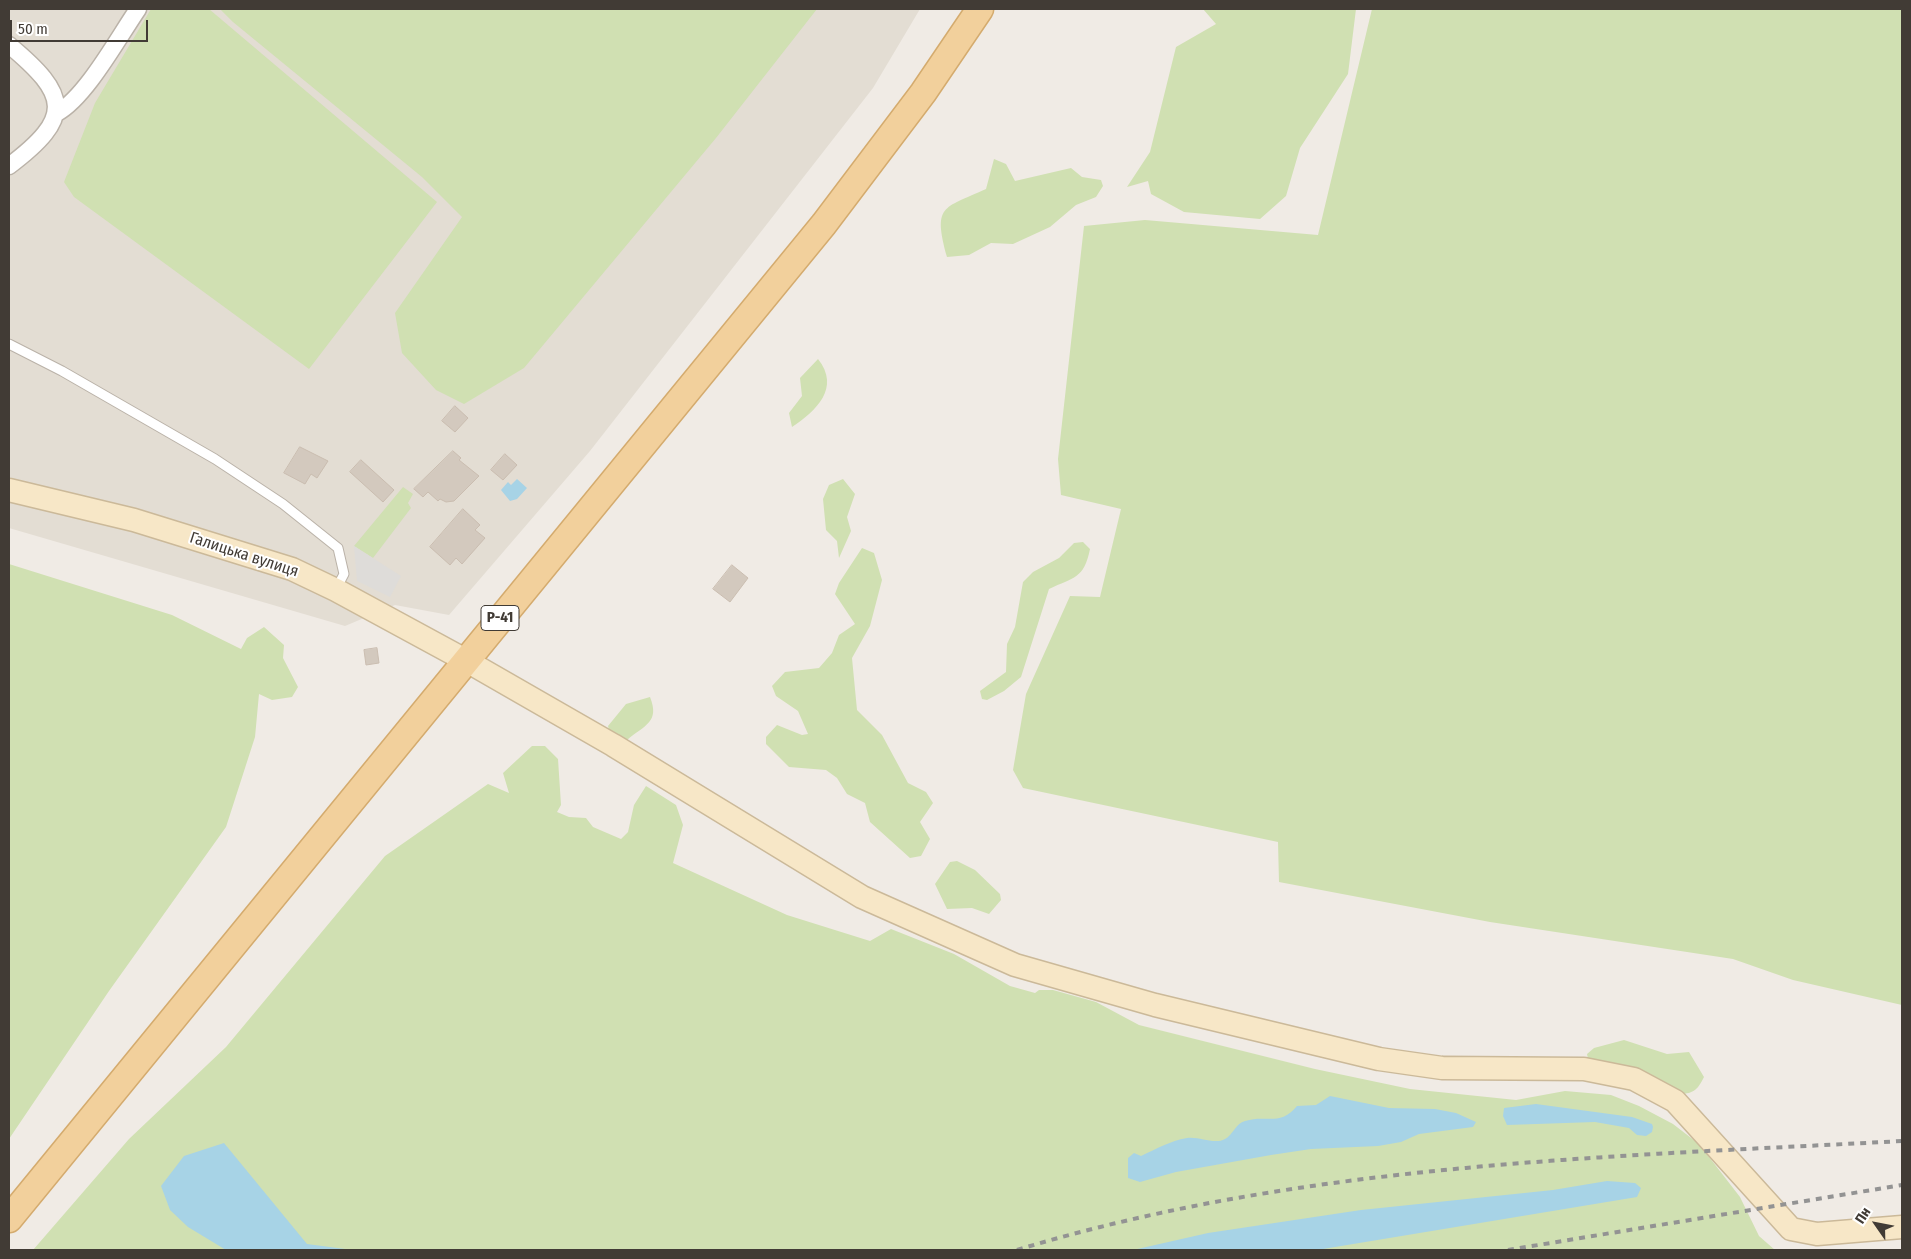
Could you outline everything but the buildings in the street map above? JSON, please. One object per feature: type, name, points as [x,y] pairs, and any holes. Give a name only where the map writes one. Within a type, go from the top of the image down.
[{"type":"main road","name":"Р-41","points":[[9,1219],[824,224],[923,93],[980,9]]},
{"type":"street","points":[[9,166],[44,136],[57,113],[64,109],[90,80],[138,9]]},
{"type":"street","points":[[9,45],[31,64],[46,81],[55,96],[57,113]]},
{"type":"street","name":"Галицька вулиця","points":[[9,490],[134,520],[292,569],[336,590],[465,660],[621,750],[862,897],[1015,965],[1155,1005],[1379,1059],[1442,1068],[1584,1069],[1634,1079],[1675,1102],[1791,1229],[1817,1234],[1902,1227]]},
{"type":"lane","points":[[9,344],[62,370],[215,459],[316,529],[338,548],[344,574],[336,590]]},
{"type":"shaded area","points":[[9,9],[920,9],[873,88],[590,451],[449,615],[395,605],[345,626],[9,528]]},
{"type":"shaded area","points":[[354,546],[401,576],[390,597],[357,581]]},
{"type":"green space","points":[[151,9],[209,9],[437,202],[309,369],[74,197],[64,182],[95,103]]},
{"type":"green space","points":[[220,9],[817,9],[716,138],[524,368],[464,404],[436,390],[402,353],[395,313],[462,217],[422,177],[233,22]]},
{"type":"green space","points":[[1203,9],[1356,9],[1348,74],[1300,148],[1286,196],[1260,219],[1184,212],[1151,194],[1148,181],[1127,187],[1150,152],[1176,47],[1216,24]]},
{"type":"green space","points":[[1372,9],[1902,9],[1902,1005],[1793,980],[1733,959],[1490,922],[1279,882],[1278,842],[1023,788],[1013,770],[1026,694],[1070,596],[1100,597],[1121,509],[1061,495],[1058,459],[1084,226],[1145,220],[1318,235]]},
{"type":"green space","points":[[994,159],[1006,164],[1015,181],[1071,168],[1082,177],[1101,180],[1103,186],[1096,197],[1076,205],[1050,227],[1013,244],[991,243],[969,255],[947,257],[941,227],[945,211],[959,201],[986,189]]},
{"type":"green space","points":[[818,359],[827,380],[823,398],[809,414],[792,427],[789,413],[802,396],[800,378]]},
{"type":"green space","points":[[843,479],[855,494],[847,517],[851,531],[839,558],[837,541],[826,530],[823,499],[829,485]]},
{"type":"green space","points":[[403,487],[413,494],[408,503],[411,508],[373,558],[354,546]]},
{"type":"green space","points":[[1083,542],[1090,549],[1085,566],[1077,576],[1049,589],[1021,677],[1004,691],[987,700],[982,699],[980,691],[1006,672],[1007,644],[1015,627],[1023,582],[1033,572],[1059,558],[1074,543]]},
{"type":"green space","points":[[862,548],[874,553],[882,580],[870,626],[852,658],[857,710],[882,735],[908,783],[926,792],[933,803],[920,822],[930,839],[921,856],[910,858],[870,822],[865,803],[847,794],[837,778],[826,770],[789,767],[766,744],[766,737],[777,725],[802,735],[808,734],[798,711],[776,696],[772,686],[785,672],[819,668],[832,653],[839,635],[855,624],[835,594],[839,583]]},
{"type":"green space","points":[[9,564],[172,615],[241,649],[247,638],[264,627],[284,645],[283,658],[298,687],[292,697],[272,700],[259,694],[255,737],[226,827],[109,991],[9,1139]]},
{"type":"green space","points":[[650,697],[653,705],[652,718],[645,726],[627,740],[610,734],[608,726],[626,704]]},
{"type":"green space","points":[[532,746],[545,746],[558,759],[561,805],[557,812],[569,817],[586,818],[593,827],[621,839],[628,832],[634,805],[646,786],[676,805],[683,825],[673,863],[787,915],[870,941],[891,929],[954,954],[1010,986],[1035,993],[1039,990],[1053,990],[1096,1002],[1139,1025],[1315,1069],[1410,1089],[1516,1100],[1565,1091],[1611,1095],[1639,1106],[1673,1124],[1699,1144],[1740,1197],[1759,1236],[1775,1250],[33,1250],[129,1139],[226,1047],[385,856],[488,784],[509,793],[503,773]]},
{"type":"green space","points":[[957,861],[975,870],[1000,894],[1001,900],[989,914],[972,908],[947,909],[935,884],[950,862]]},
{"type":"green space","points":[[1624,1040],[1667,1054],[1689,1052],[1704,1077],[1694,1091],[1677,1094],[1588,1059],[1587,1054],[1594,1048]]},
{"type":"water","points":[[517,479],[527,488],[517,499],[510,501],[501,490],[508,482],[511,485]]},
{"type":"water","points":[[1330,1096],[1389,1108],[1435,1109],[1456,1113],[1476,1122],[1473,1127],[1419,1134],[1401,1142],[1378,1146],[1311,1149],[1176,1172],[1140,1182],[1128,1178],[1128,1158],[1134,1153],[1141,1156],[1169,1143],[1187,1138],[1221,1141],[1228,1137],[1242,1122],[1253,1119],[1279,1118],[1291,1112],[1297,1106],[1316,1105]]},
{"type":"water","points":[[1536,1104],[1632,1117],[1652,1124],[1652,1132],[1646,1136],[1637,1135],[1629,1128],[1595,1122],[1507,1125],[1503,1116],[1504,1108]]},
{"type":"water","points":[[224,1143],[307,1244],[353,1250],[226,1250],[188,1227],[170,1210],[161,1186],[184,1156]]},
{"type":"water","points":[[1607,1181],[1635,1183],[1641,1188],[1637,1197],[1317,1250],[1133,1250],[1208,1233],[1361,1210],[1553,1190]]},
{"type":"railway","points":[[1017,1250],[1125,1221],[1234,1199],[1344,1181],[1567,1160],[1902,1141]]},
{"type":"railway","points":[[1508,1250],[1902,1185]]}]
